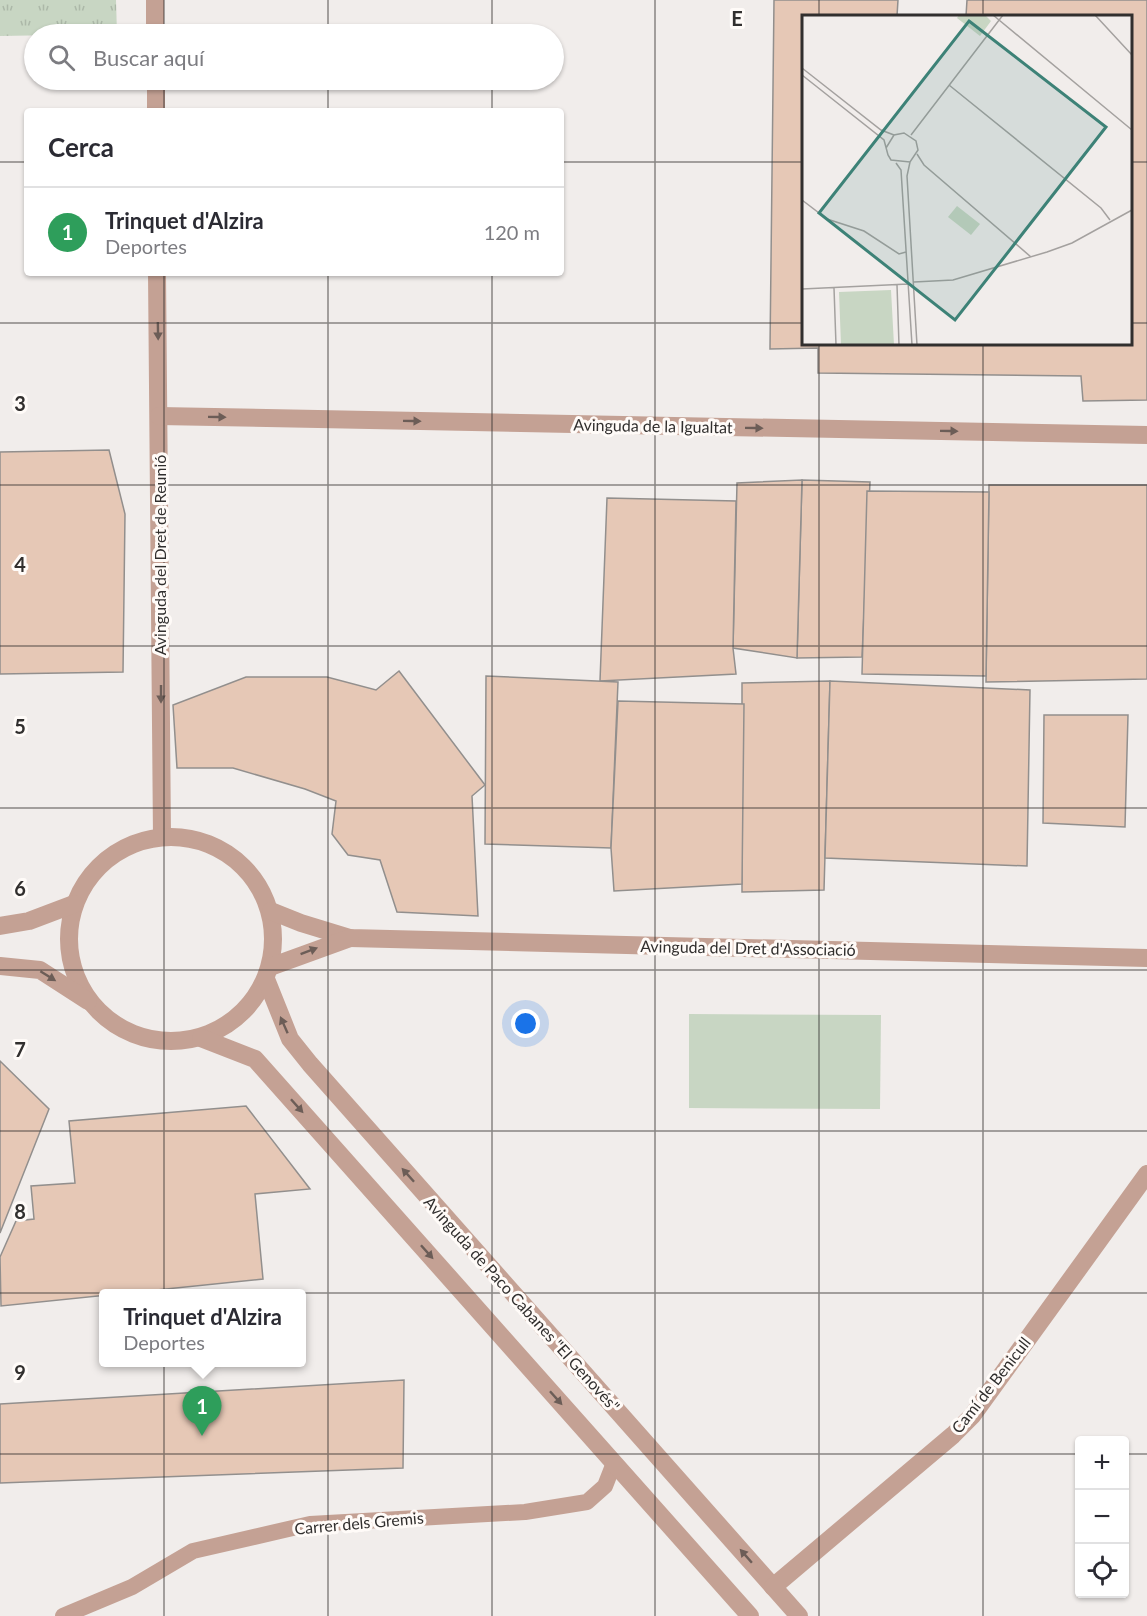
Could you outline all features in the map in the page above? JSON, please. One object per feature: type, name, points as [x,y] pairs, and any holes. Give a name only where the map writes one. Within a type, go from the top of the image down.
[{"type":"street","points":[[155,0],[155,24]]},
{"type":"street","points":[[156,90],[156,108]]},
{"type":"street","name":"Avinguda del Dret de Reunió","points":[[157,276],[162,837]]},
{"type":"street","name":"Avinguda de la Igualtat","points":[[159,416],[1147,435]]},
{"type":"street","points":[[0,966],[40,970],[89,1002],[126,1032],[160,1042],[201,1038],[246,1010],[268,973],[274,946],[271,911],[260,885],[236,858],[210,843],[175,836],[151,837],[117,851],[92,873],[74,904],[68,939],[72,967],[89,1002]]},
{"type":"street","points":[[0,926],[29,921],[74,904]]},
{"type":"street","name":"Avinguda del Dret d'Associació","points":[[271,911],[350,938],[1147,958]]},
{"type":"street","name":"Avinguda del Dret d'Associació","points":[[268,973],[350,938]]},
{"type":"street","name":"Avinguda de Paco Cabanes \"El Genovés\"","points":[[268,973],[290,1040],[799,1616]]},
{"type":"street","points":[[201,1038],[255,1059],[750,1616]]},
{"type":"street","name":"Camí de Benicull","points":[[773,1587],[953,1435],[972,1416],[1147,1174]]},
{"type":"lane","name":"Carrer dels Gremis","points":[[63,1616],[132,1587],[193,1551],[310,1524],[525,1512],[587,1502],[605,1486],[614,1462]]},
{"type":"green space","points":[[0,0],[116,0],[117,24],[24,24],[24,36],[0,36]]},
{"type":"green space","points":[[689,1014],[881,1015],[880,1109],[689,1108]]},
{"type":"building","points":[[774,0],[898,0],[897,15],[802,15],[802,345],[1132,345],[1132,15],[966,15],[967,0],[1147,0],[1147,400],[1083,401],[1081,376],[818,373],[818,348],[770,349]]},
{"type":"building","points":[[109,450],[125,514],[123,672],[0,674],[0,452]]},
{"type":"building","points":[[802,480],[870,482],[862,657],[797,658]]},
{"type":"building","points":[[802,480],[797,658],[733,648],[737,483]]},
{"type":"building","points":[[989,485],[1147,485],[1147,679],[986,682]]},
{"type":"building","points":[[867,491],[989,492],[986,676],[862,674]]},
{"type":"building","points":[[607,498],[736,501],[733,648],[736,674],[600,681]]},
{"type":"building","points":[[399,671],[485,785],[472,796],[478,916],[397,912],[380,860],[348,855],[332,834],[336,801],[305,789],[233,768],[177,768],[173,705],[246,677],[327,677],[376,690]]},
{"type":"building","points":[[486,676],[618,682],[611,848],[485,844]]},
{"type":"building","points":[[830,681],[824,890],[742,892],[742,683]]},
{"type":"building","points":[[830,681],[1030,690],[1027,866],[825,858]]},
{"type":"building","points":[[618,701],[744,704],[742,884],[614,891],[611,848]]},
{"type":"building","points":[[1044,715],[1128,715],[1125,827],[1043,823]]},
{"type":"building","points":[[0,1061],[49,1109],[0,1233]]},
{"type":"building","points":[[246,1106],[310,1189],[255,1194],[263,1279],[166,1289],[99,1289],[99,1296],[1,1306],[0,1257],[16,1221],[34,1219],[31,1186],[75,1183],[69,1121]]},
{"type":"building","points":[[404,1380],[403,1468],[0,1483],[0,1404]]},
{"type":"place","name":"Trinquet d'Alzira","points":[[202,1436]]}]
